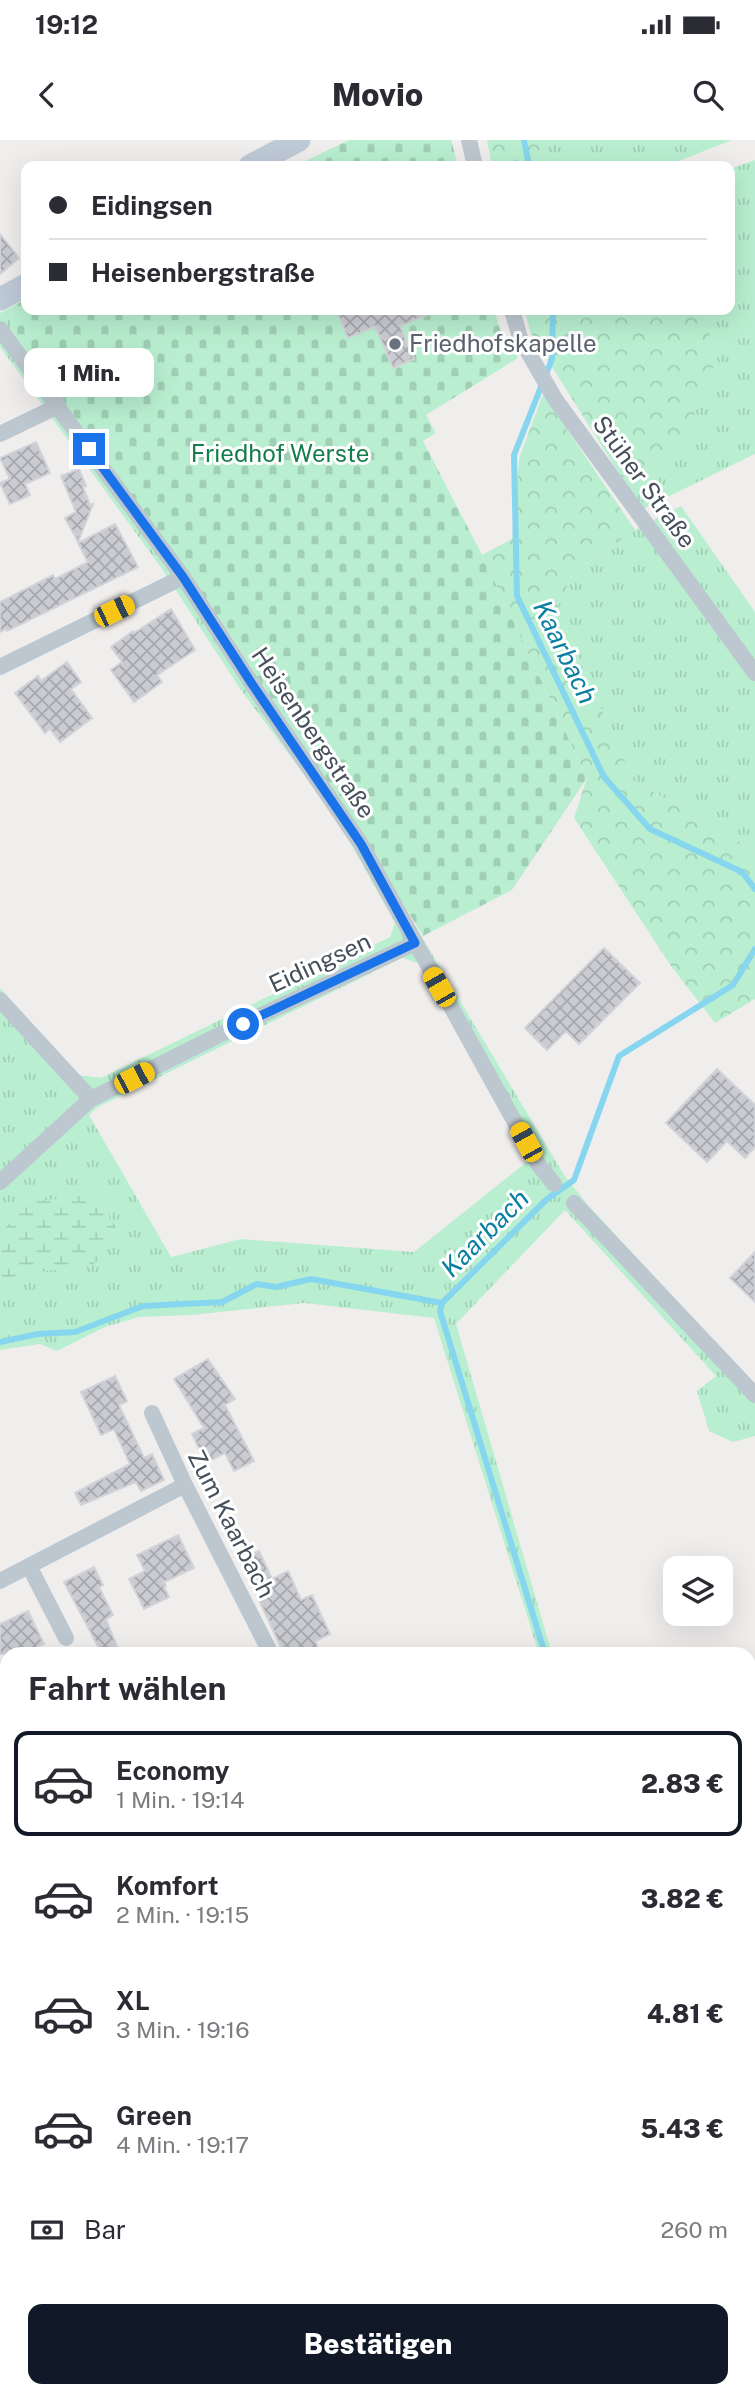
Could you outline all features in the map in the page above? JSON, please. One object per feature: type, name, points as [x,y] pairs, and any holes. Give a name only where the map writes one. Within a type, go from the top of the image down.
[{"type":"street","points":[[259,161],[299,140]]},
{"type":"street","points":[[469,140],[474,161]]},
{"type":"street","points":[[0,299],[21,288]]},
{"type":"street","name":"Stüher Straße","points":[[513,315],[520,338],[555,399],[755,673]]},
{"type":"street","name":"Heisenbergstraße","points":[[0,329],[183,577],[361,844],[538,1164],[554,1184]]},
{"type":"street","points":[[0,434],[58,406]]},
{"type":"street","points":[[0,667],[183,577]]},
{"type":"street","name":"Eidingsen","points":[[0,1182],[91,1099],[219,1035],[415,943]]},
{"type":"street","points":[[0,1000],[91,1099]]},
{"type":"street","points":[[574,1203],[755,1395]]},
{"type":"street","name":"Zum Kaarbach","points":[[152,1413],[185,1485],[267,1647]]},
{"type":"street","points":[[0,1581],[185,1485]]},
{"type":"street","points":[[29,1566],[66,1637]]},
{"type":"green space","points":[[349,140],[451,140],[457,161],[305,161]]},
{"type":"green space","points":[[487,140],[538,140],[543,161],[491,161]]},
{"type":"green space","points":[[538,140],[732,140],[679,161],[543,161]]},
{"type":"green space","points":[[755,160],[755,454],[643,509],[622,478],[683,443],[716,358],[703,315],[735,315],[735,167]]},
{"type":"green space","name":"Friedhof Werste","points":[[21,302],[21,315],[496,315],[504,341],[508,340],[518,358],[426,415],[436,433],[423,441],[482,555],[587,778],[512,890],[423,936],[364,840],[197,585],[11,329],[13,306]]},
{"type":"green space","points":[[13,306],[11,329],[197,585],[364,840],[564,1175],[588,1205],[755,1385],[755,1436],[733,1442],[709,1431],[697,1391],[716,1376],[565,1210],[456,1324],[550,1647],[537,1647],[434,1318],[304,1303],[192,1315],[139,1317],[105,1327],[57,1351],[40,1344],[0,1350],[0,988],[78,1075],[101,1078],[390,937],[395,923],[352,846],[320,796],[241,690],[160,566],[0,347],[0,313]],"holes":[[[402,958],[418,963],[529,1160],[414,1252],[241,1239],[171,1257],[89,1115],[98,1107]]]},
{"type":"green space","points":[[526,315],[704,315],[717,358],[683,443],[622,478],[530,332]]},
{"type":"green space","points":[[543,394],[635,530],[573,573],[557,608],[633,780],[755,851],[755,999],[715,1023],[671,966],[574,818],[587,778],[482,555],[512,539],[519,459]]},
{"type":"green space","points":[[681,506],[755,612],[755,851],[633,780],[557,608],[573,573],[635,530]]},
{"type":"green space","points":[[91,1192],[107,1203],[109,1217],[116,1227],[105,1257],[84,1269],[52,1270],[0,1279],[0,1234],[30,1201],[72,1198]]},
{"type":"building","points":[[0,234],[19,258],[0,274]]},
{"type":"building","name":"Friedhofskapelle","points":[[338,315],[426,315],[400,326],[414,359],[393,368],[375,326],[348,338]]},
{"type":"building","points":[[36,442],[50,473],[25,484],[30,495],[10,504],[0,483],[10,479],[0,458]]},
{"type":"building","points":[[79,469],[90,505],[93,504],[78,542],[65,518],[76,512],[61,476]]},
{"type":"building","points":[[115,524],[138,567],[0,632],[0,602],[53,575],[55,579],[88,562],[78,543]]},
{"type":"building","points":[[171,609],[195,650],[157,675],[162,682],[134,702],[111,670],[122,662],[111,647]]},
{"type":"building","points":[[67,662],[81,682],[71,689],[92,718],[60,742],[50,729],[45,733],[15,693],[38,676],[41,681]]},
{"type":"building","points":[[604,948],[640,983],[579,1044],[566,1031],[547,1050],[525,1028]]},
{"type":"building","points":[[717,1069],[755,1105],[755,1147],[745,1158],[727,1141],[707,1162],[666,1123]]},
{"type":"building","points":[[755,1252],[755,1302],[730,1278]]},
{"type":"building","points":[[208,1359],[235,1399],[225,1405],[254,1461],[234,1471],[225,1453],[206,1463],[192,1434],[204,1428],[174,1379]]},
{"type":"building","points":[[115,1376],[127,1401],[119,1405],[144,1458],[152,1454],[164,1480],[141,1491],[136,1482],[81,1505],[75,1493],[130,1464],[114,1429],[101,1435],[81,1392]]},
{"type":"building","points":[[178,1535],[194,1568],[164,1582],[169,1597],[144,1609],[129,1579],[145,1571],[137,1555]]},
{"type":"building","points":[[259,1551],[272,1579],[288,1571],[301,1600],[312,1595],[330,1634],[315,1641],[318,1647],[281,1647],[253,1587],[259,1585],[246,1557]]},
{"type":"building","points":[[94,1567],[103,1585],[99,1587],[113,1615],[106,1619],[117,1647],[98,1647],[64,1582]]},
{"type":"building","points":[[28,1611],[44,1644],[38,1647],[0,1647],[0,1624]]},
{"type":"waterway","name":"Kaarbach","points":[[524,140],[528,161]]},
{"type":"waterway","name":"Kaarbach","points":[[553,315],[552,359],[514,455],[517,596],[604,777],[650,829],[742,872],[755,889]]},
{"type":"waterway","name":"Kaarbach","points":[[0,1342],[38,1334],[75,1332],[143,1306],[222,1302],[257,1284],[276,1287],[311,1279],[442,1303],[547,1199],[574,1180],[619,1056],[733,985],[755,949]]},
{"type":"waterway","points":[[442,1303],[440,1311],[543,1647]]},
{"type":"place","name":"Friedhofskapelle","points":[[395,344]]},
{"type":"route","points":[[89,449],[183,577],[361,844],[415,943],[243,1024]]}]
